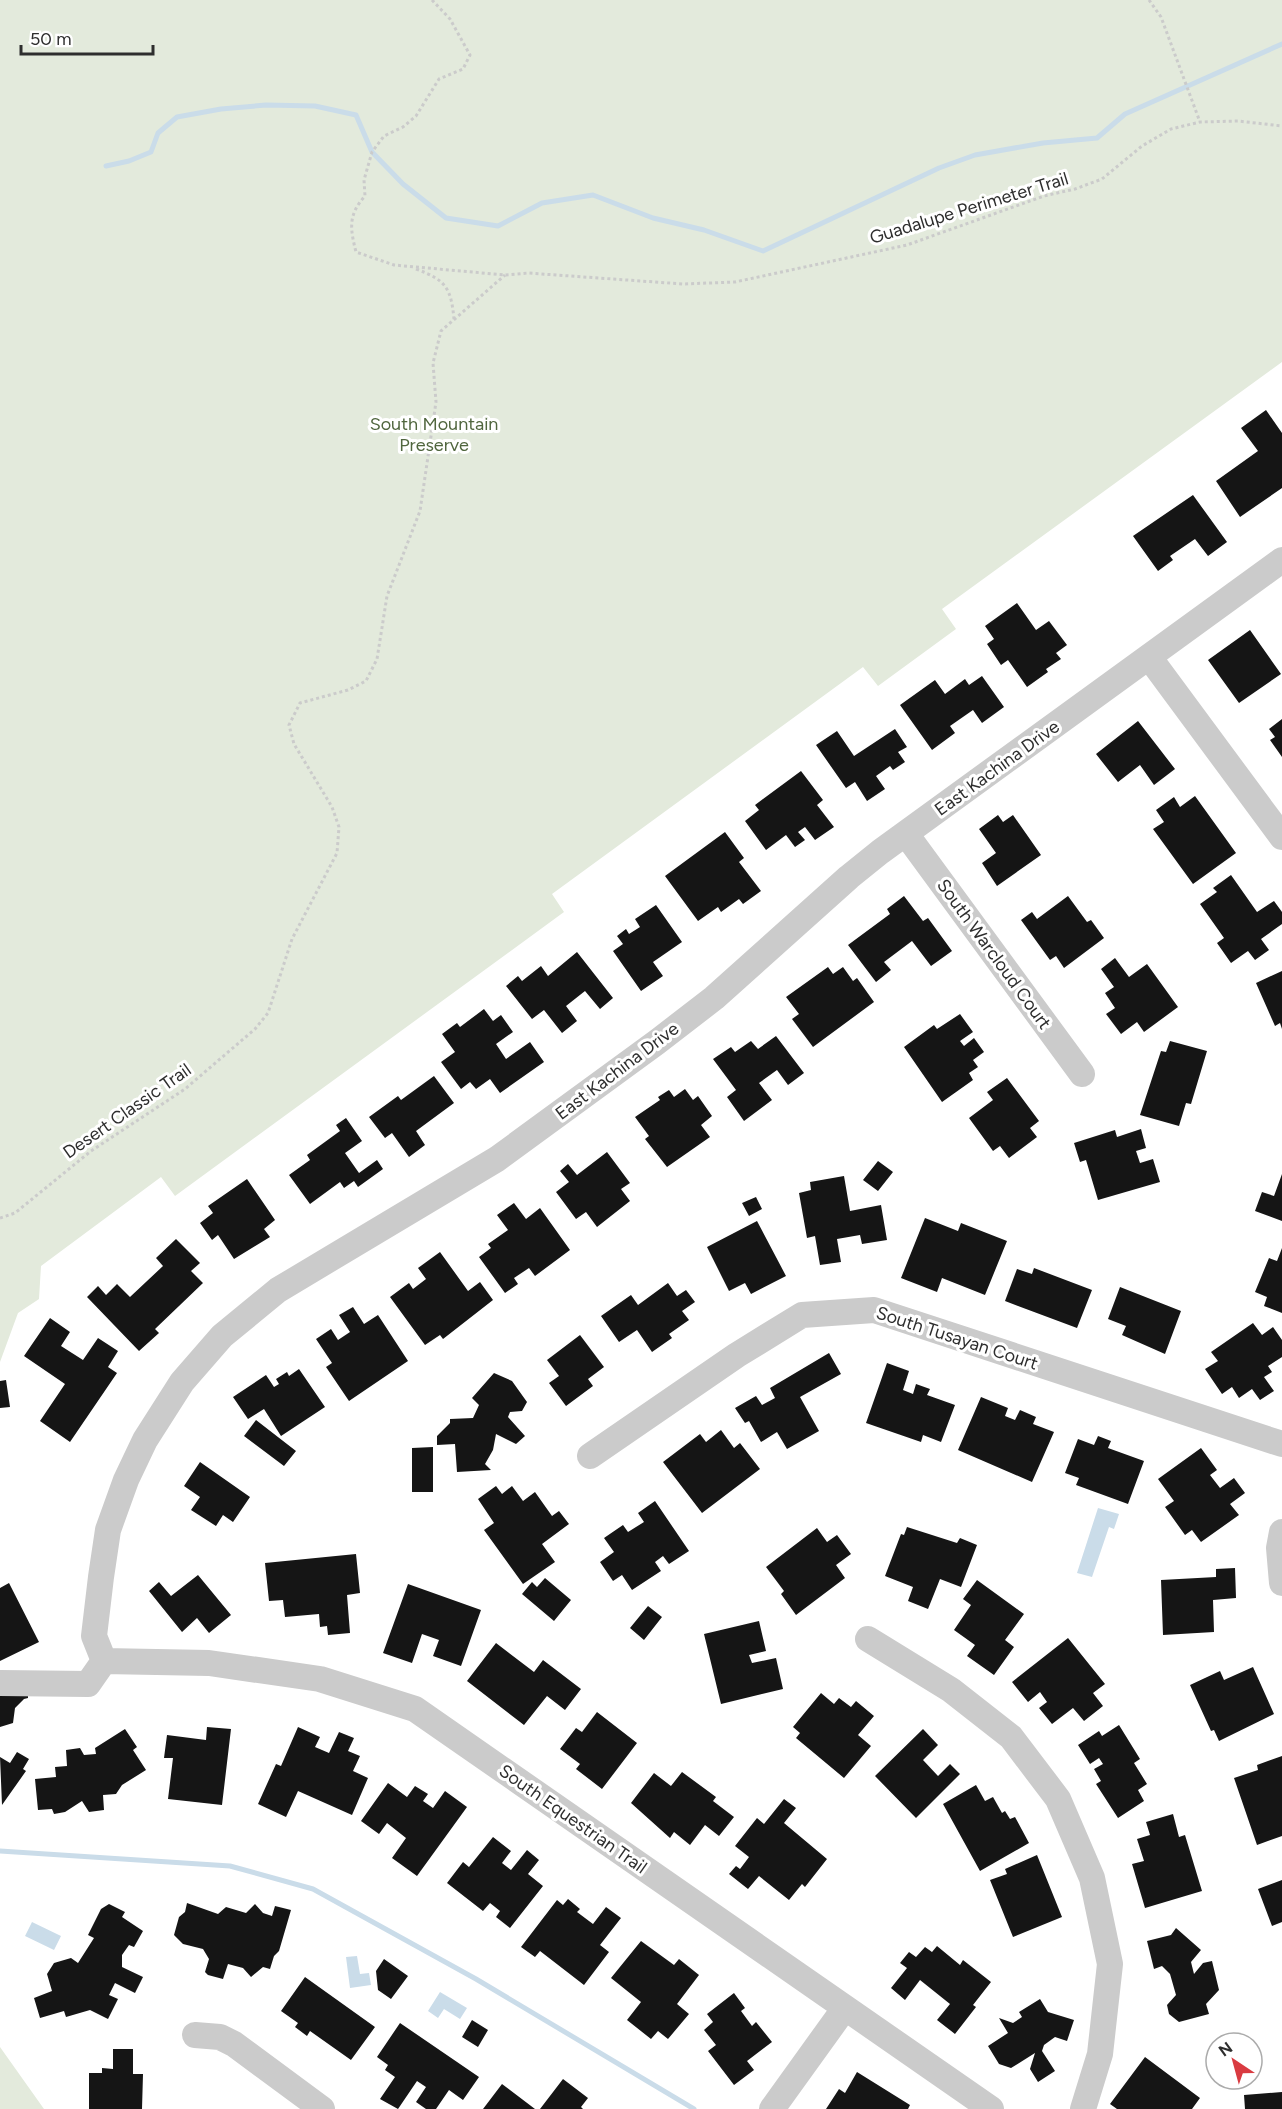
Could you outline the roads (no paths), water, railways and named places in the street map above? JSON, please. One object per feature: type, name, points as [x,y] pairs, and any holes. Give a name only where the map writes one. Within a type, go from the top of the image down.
[{"type":"street","name":"East Kachina Drive","points":[[104,1662],[94,1636],[101,1577],[108,1530],[126,1480],[145,1440],[182,1382],[222,1336],[278,1290],[497,1159],[638,1056],[714,998],[849,877],[1282,560]]},
{"type":"street","points":[[1149,657],[1282,837]]},
{"type":"street","name":"South Warcloud Court","points":[[906,834],[1082,1074]]},
{"type":"street","name":"South Tusayan Court","points":[[590,1456],[737,1355],[802,1315],[874,1310],[1282,1444]]},
{"type":"street","points":[[1282,1532],[1279,1548],[1282,1583]]},
{"type":"street","points":[[868,1639],[951,1690],[1011,1737],[1058,1799],[1092,1878],[1110,1964],[1100,2054],[1083,2109]]},
{"type":"street","points":[[0,1683],[88,1684],[104,1662]]},
{"type":"street","name":"South Equestrian Trail","points":[[104,1662],[209,1663],[320,1678],[415,1708],[844,2009],[991,2109]]},
{"type":"street","points":[[772,2109],[844,2009]]},
{"type":"street","points":[[195,2035],[220,2037],[234,2044],[321,2109]]},
{"type":"water","points":[[1098,1508],[1119,1514],[1114,1529],[1109,1527],[1092,1577],[1077,1573]]},
{"type":"water","points":[[32,1922],[61,1936],[54,1950],[25,1936]]},
{"type":"water","points":[[357,1956],[360,1974],[369,1973],[371,1985],[350,1988],[346,1957]]},
{"type":"water","points":[[440,1992],[467,2008],[460,2019],[444,2009],[438,2018],[428,2011]]},
{"type":"waterway","points":[[106,166],[129,161],[151,152],[158,133],[177,117],[221,109],[266,105],[315,106],[356,115],[372,152],[403,184],[446,218],[498,226],[542,203],[593,195],[653,218],[704,230],[763,251],[939,168],[975,155],[1043,143],[1097,138],[1125,114],[1282,44]]},
{"type":"waterway","points":[[0,1851],[230,1866],[313,1889],[476,1979],[694,2109]]},
{"type":"park label","name":"South Mountain Preserve","points":[[434,434]]}]
